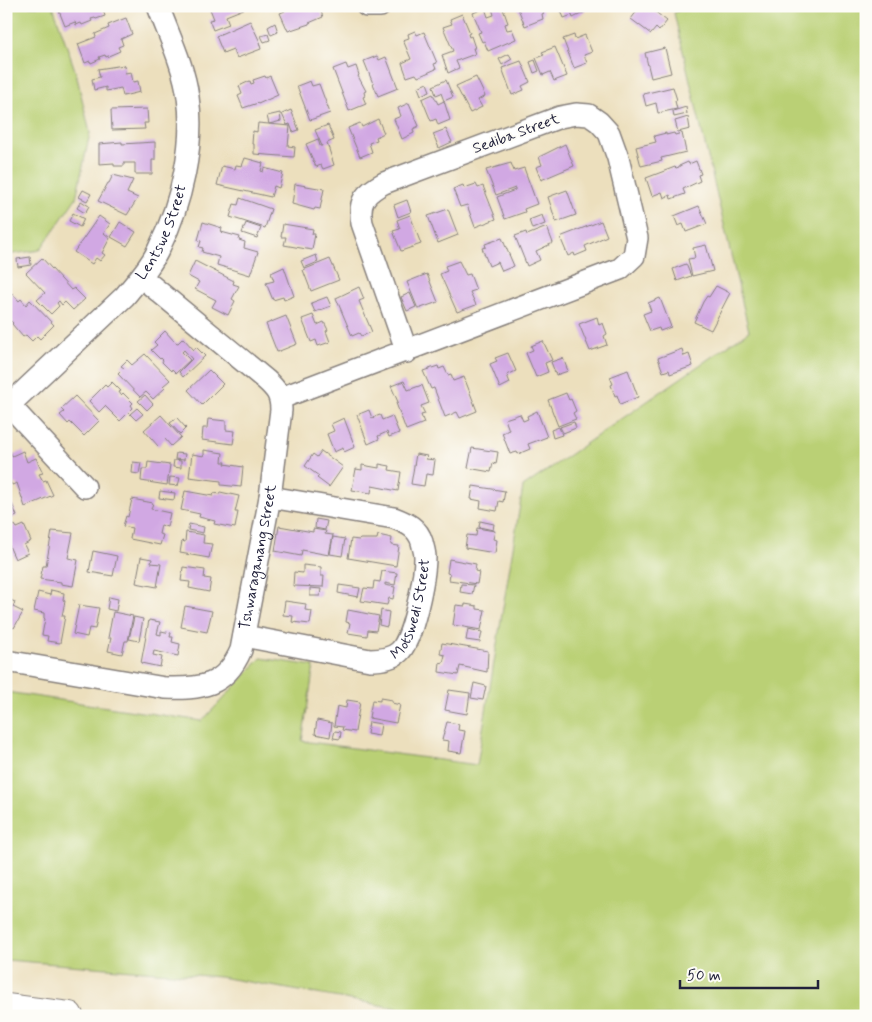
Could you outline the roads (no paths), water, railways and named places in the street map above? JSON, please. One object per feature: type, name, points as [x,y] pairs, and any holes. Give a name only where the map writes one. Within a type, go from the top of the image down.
[{"type":"main road","points":[[6,1008],[69,1016]]},
{"type":"street","name":"Lentswe Street","points":[[8,407],[125,296],[141,277],[160,248],[171,220],[185,174],[190,124],[188,97],[183,72],[158,6]]},
{"type":"street","points":[[368,6],[380,6]]},
{"type":"street","name":"Sediba Street","points":[[281,398],[407,352],[620,269],[634,256],[637,238],[618,158],[609,133],[599,122],[589,115],[560,116],[384,183],[372,190],[363,199],[360,212],[362,223],[407,352]]},
{"type":"street","points":[[141,277],[266,380],[276,389],[281,398]]},
{"type":"street","name":"Tshwaraganang Street","points":[[6,661],[165,688],[192,689],[210,685],[224,676],[235,663],[244,636],[270,496],[281,398]]},
{"type":"street","points":[[8,407],[85,487]]},
{"type":"street","name":"Motswedi Street","points":[[244,636],[370,660],[385,660],[399,653],[407,642],[412,629],[424,568],[425,555],[422,540],[415,530],[406,523],[394,518],[270,496]]}]
